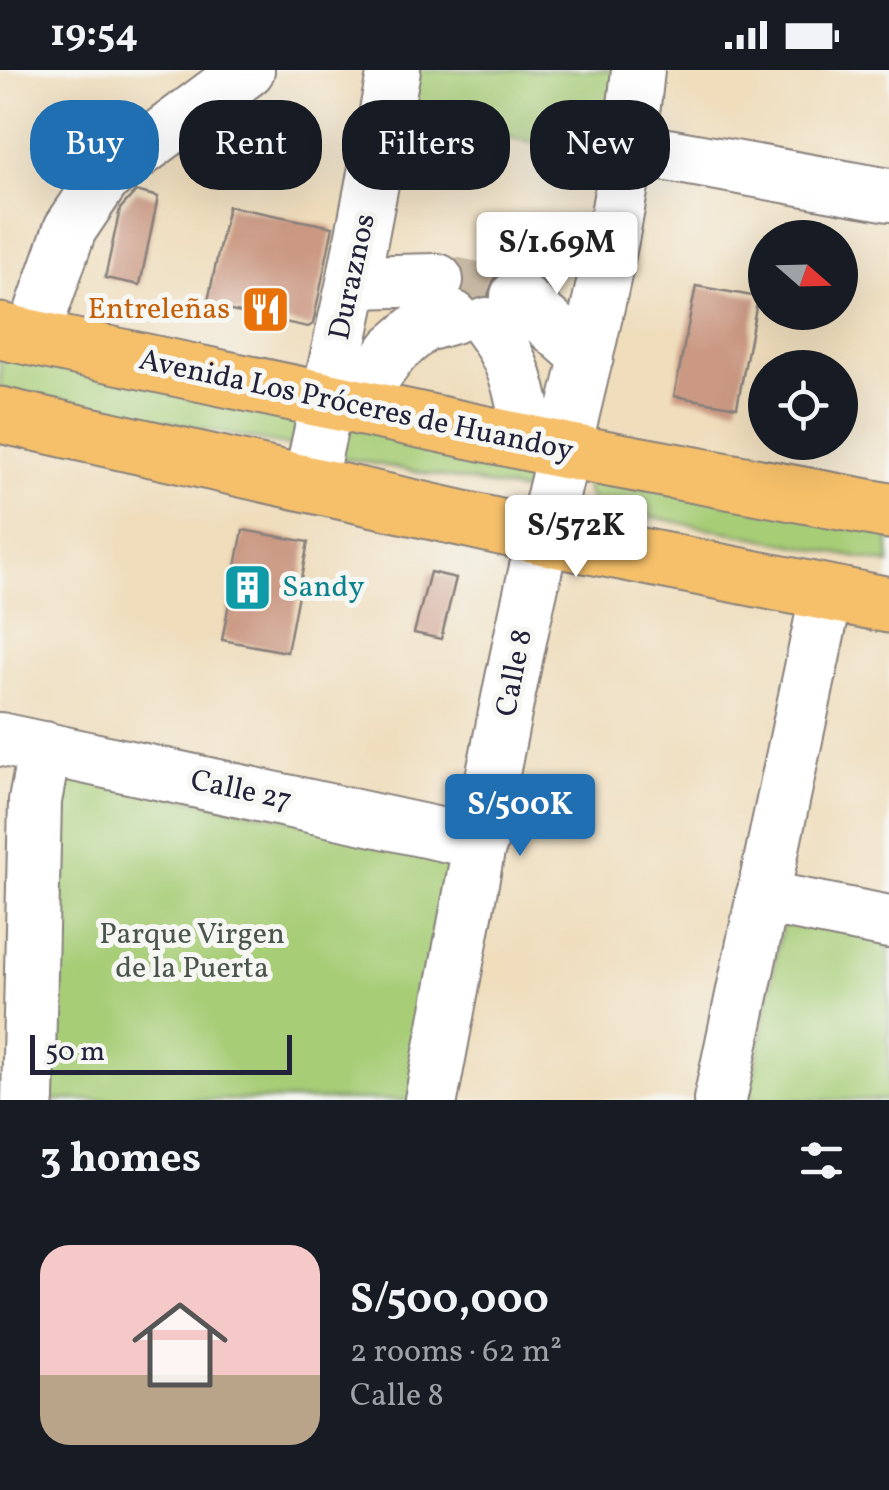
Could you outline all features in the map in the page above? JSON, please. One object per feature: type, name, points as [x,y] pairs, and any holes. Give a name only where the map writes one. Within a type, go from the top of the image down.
[{"type":"main road","name":"Avenida Los Próceres de Huandoy","points":[[16,335],[548,447],[889,511]]},
{"type":"main road","points":[[0,415],[545,537],[889,605]]},
{"type":"street","points":[[16,335],[70,229],[104,177],[248,70]]},
{"type":"street","name":"Duraznos","points":[[309,484],[339,403],[353,282],[394,70]]},
{"type":"street","name":"Calle 8","points":[[635,100],[638,70]]},
{"type":"street","points":[[670,155],[889,195]]},
{"type":"street","name":"Calle 8","points":[[431,1100],[528,602],[545,537],[548,447],[587,357],[621,190]]},
{"type":"street","points":[[353,282],[473,304],[587,357]]},
{"type":"street","points":[[339,403],[422,326],[473,304]]},
{"type":"street","points":[[473,304],[506,349],[548,447]]},
{"type":"street","points":[[720,1100],[827,592]]},
{"type":"street","points":[[23,744],[36,801],[28,1100]]},
{"type":"street","name":"Calle 27","points":[[23,744],[481,843]]},
{"type":"street","points":[[762,897],[889,922]]},
{"type":"green space","points":[[409,70],[618,70],[615,100],[530,100],[530,142],[510,138],[510,100],[403,100]]},
{"type":"green space","points":[[0,348],[299,406],[302,438],[290,446],[0,389]]},
{"type":"green space","points":[[344,425],[535,468],[528,492],[343,458],[338,453]]},
{"type":"green space","points":[[592,474],[889,527],[889,564],[596,506],[586,490]]},
{"type":"green space","name":"Parque Virgen de la Puerta","points":[[62,774],[466,853],[418,1100],[40,1100]]},
{"type":"green space","points":[[784,914],[889,935],[889,1100],[749,1100]]},
{"type":"building","points":[[136,191],[158,197],[140,285],[105,278],[120,209]]},
{"type":"building","points":[[228,206],[333,227],[313,324],[308,327],[207,306]]},
{"type":"building","points":[[464,268],[496,275],[488,295],[475,297],[464,290]]},
{"type":"building","points":[[696,286],[748,295],[748,330],[752,330],[737,407],[674,396]]},
{"type":"building","points":[[243,530],[308,542],[287,652],[222,640]]},
{"type":"building","points":[[430,572],[456,578],[441,639],[414,633]]},
{"type":"tunnel","points":[[437,280],[517,296]]},
{"type":"place","name":"Entreleñas","points":[[265,310]]},
{"type":"place","name":"Sandy","points":[[247,588]]}]
